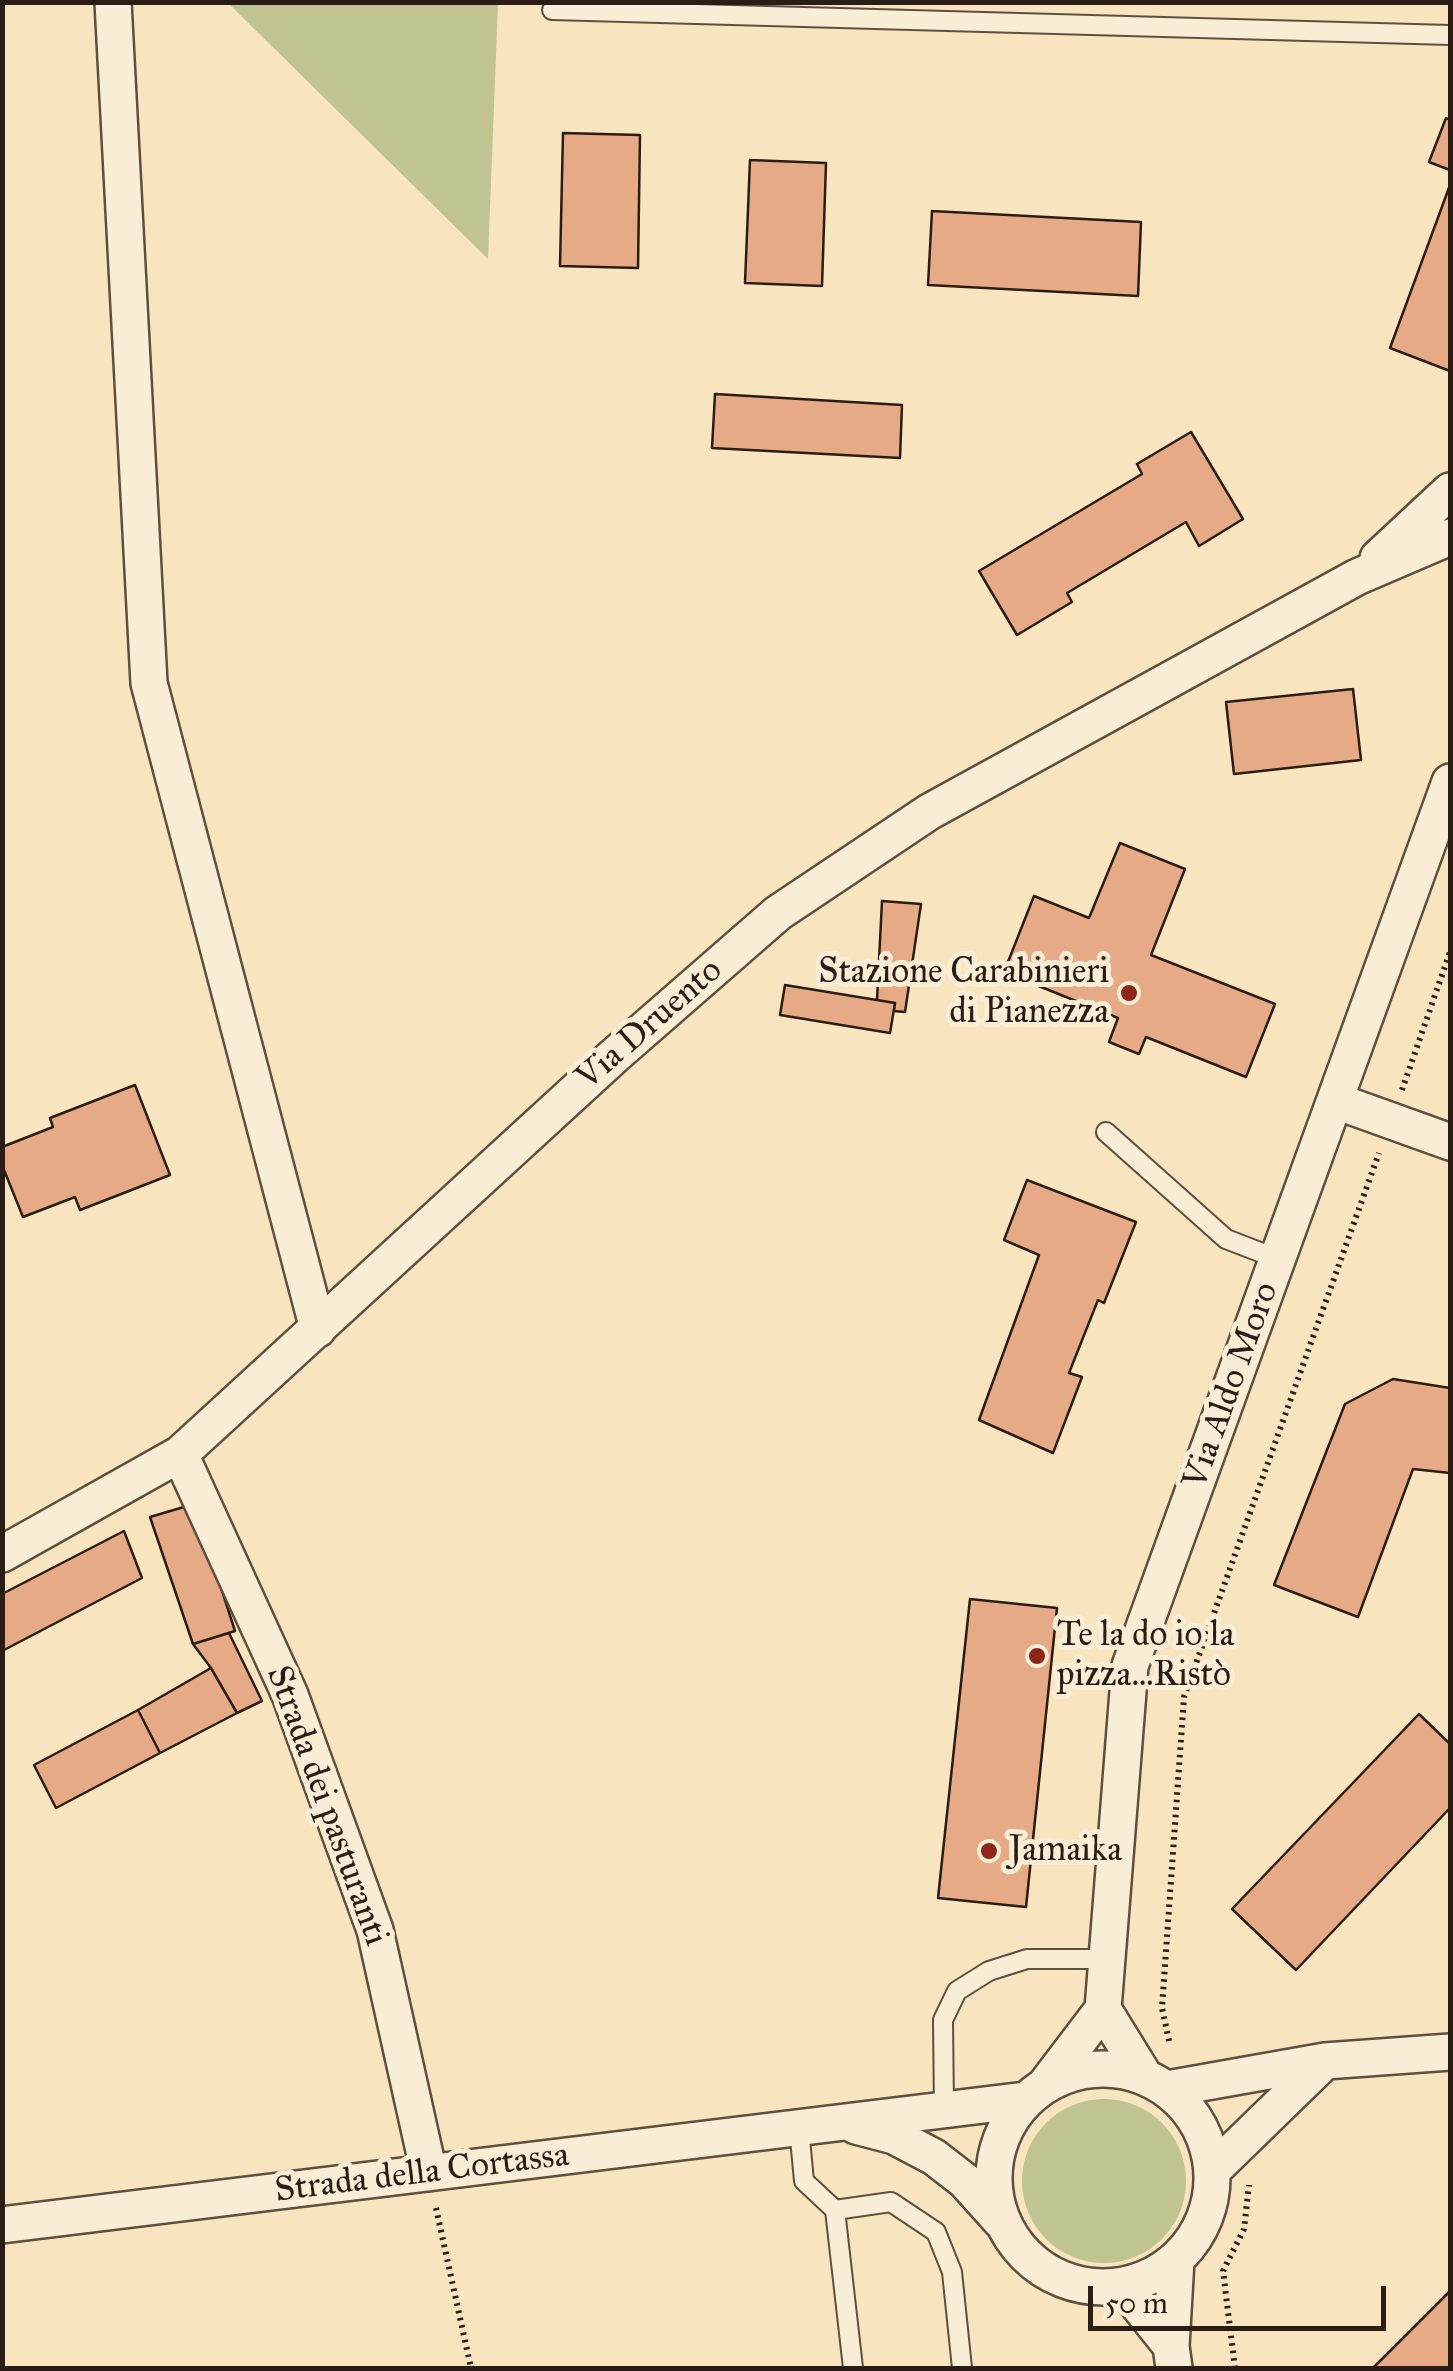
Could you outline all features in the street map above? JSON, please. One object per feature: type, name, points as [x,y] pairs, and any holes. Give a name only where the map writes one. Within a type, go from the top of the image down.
[{"type":"street","points":[[113,2],[149,683],[318,1329]]},
{"type":"street","name":"Via Druento","points":[[1357,577],[1450,491]]},
{"type":"street","name":"Via Druento","points":[[2,1554],[180,1454],[614,1056],[778,913],[928,812],[1357,577],[1450,537]]},
{"type":"street","name":"Via Aldo Moro","points":[[1103,2010],[1130,1666],[1450,782]]},
{"type":"street","points":[[1336,1101],[1450,1142]]},
{"type":"street","name":"Strada dei pasturanti","points":[[180,1454],[290,1694],[375,1930],[428,2173]]},
{"type":"street","points":[[841,2122],[894,2136],[934,2157],[965,2181],[1002,2221],[1021,2252],[1050,2275],[1086,2287],[1123,2286],[1158,2274],[1176,2260],[1200,2230],[1211,2201],[1212,2170],[1206,2139],[1190,2112],[1156,2083],[1103,2010],[1005,2127],[995,2157],[993,2189],[1002,2221]]},
{"type":"street","points":[[1035,2092],[1070,2074],[1096,2069],[1121,2070],[1156,2083],[1208,2081],[1325,2061],[1450,2052]]},
{"type":"street","points":[[1212,2170],[1325,2061]]},
{"type":"street","name":"Strada della Cortassa","points":[[2,2225],[944,2110],[1035,2092]]},
{"type":"street","points":[[1172,2357],[1176,2260]]},
{"type":"street","points":[[1123,2286],[1172,2357]]},
{"type":"lane","points":[[552,10],[1450,35]]},
{"type":"lane","points":[[1106,1132],[1226,1239],[1278,1259]]},
{"type":"lane","points":[[944,2110],[943,2020],[957,1991],[989,1971],[1027,1960],[1106,1959]]},
{"type":"lane","points":[[799,2128],[804,2181],[835,2210],[853,2368]]},
{"type":"lane","points":[[835,2210],[891,2202],[936,2232],[952,2272],[962,2368]]},
{"type":"path","points":[[1208,2081],[1170,2042],[1162,2008],[1184,1697],[1450,952]]},
{"type":"path","points":[[1236,2368],[1224,2271],[1244,2229],[1251,2169],[1245,2142]]},
{"type":"path","points":[[428,2173],[472,2368]]},
{"type":"green space","points":[[228,3],[498,3],[488,259]]},
{"type":"green space","points":[[1104,2099],[1135,2105],[1162,2123],[1180,2150],[1186,2181],[1180,2212],[1162,2239],[1135,2257],[1104,2263],[1073,2257],[1046,2239],[1028,2212],[1022,2181],[1028,2150],[1046,2123],[1073,2105]]},
{"type":"building","points":[[1446,118],[1450,120],[1450,170],[1429,162]]},
{"type":"building","points":[[563,133],[640,135],[638,268],[560,266]]},
{"type":"building","points":[[750,160],[826,163],[822,286],[745,283]]},
{"type":"building","points":[[1450,185],[1450,371],[1390,348]]},
{"type":"building","points":[[932,211],[1141,222],[1138,296],[928,285]]},
{"type":"building","points":[[715,394],[902,405],[900,458],[712,448]]},
{"type":"building","points":[[1191,432],[1243,519],[1199,546],[1186,522],[1067,593],[1072,602],[1017,635],[979,571],[1142,474],[1137,464]]},
{"type":"building","points":[[1353,689],[1361,760],[1234,774],[1226,702]]},
{"type":"building","points":[[1120,843],[1185,869],[1151,955],[1275,1004],[1246,1077],[1146,1037],[1139,1054],[1109,1042],[1118,1018],[1004,972],[1034,896],[1089,918]]},
{"type":"building","points":[[882,901],[921,904],[905,1012],[894,1011],[895,1003],[877,1000]]},
{"type":"building","points":[[785,985],[895,1003],[890,1033],[780,1015]]},
{"type":"building","points":[[135,1085],[170,1175],[80,1210],[75,1197],[23,1217],[2,1165],[2,1147],[53,1127],[50,1118]]},
{"type":"building","points":[[1027,1180],[1136,1222],[1104,1303],[1098,1300],[1069,1373],[1082,1377],[1053,1453],[979,1420],[1039,1255],[1004,1240]]},
{"type":"building","points":[[1393,1379],[1450,1388],[1450,1473],[1413,1469],[1358,1617],[1274,1585],[1345,1404]]},
{"type":"building","points":[[194,1504],[235,1631],[193,1644],[150,1517]]},
{"type":"building","points":[[124,1531],[142,1578],[2,1651],[2,1594]]},
{"type":"building","points":[[970,1599],[1057,1608],[1026,1907],[938,1898]]},
{"type":"building","points":[[229,1633],[262,1701],[237,1713],[193,1644]]},
{"type":"building","points":[[211,1668],[237,1713],[160,1753],[138,1710]]},
{"type":"building","points":[[138,1710],[160,1753],[56,1808],[34,1765]]},
{"type":"building","points":[[1419,1714],[1450,1744],[1450,1808],[1296,1970],[1232,1909]]},
{"type":"building","points":[[1450,2291],[1450,2368],[1373,2368]]},
{"type":"place","name":"Stazione Carabinieri di Pianezza","points":[[1129,993]]},
{"type":"place","name":"Te la do io la pizza...Ristò","points":[[1037,1656]]},
{"type":"place","name":"Jamaika","points":[[989,1851]]}]
